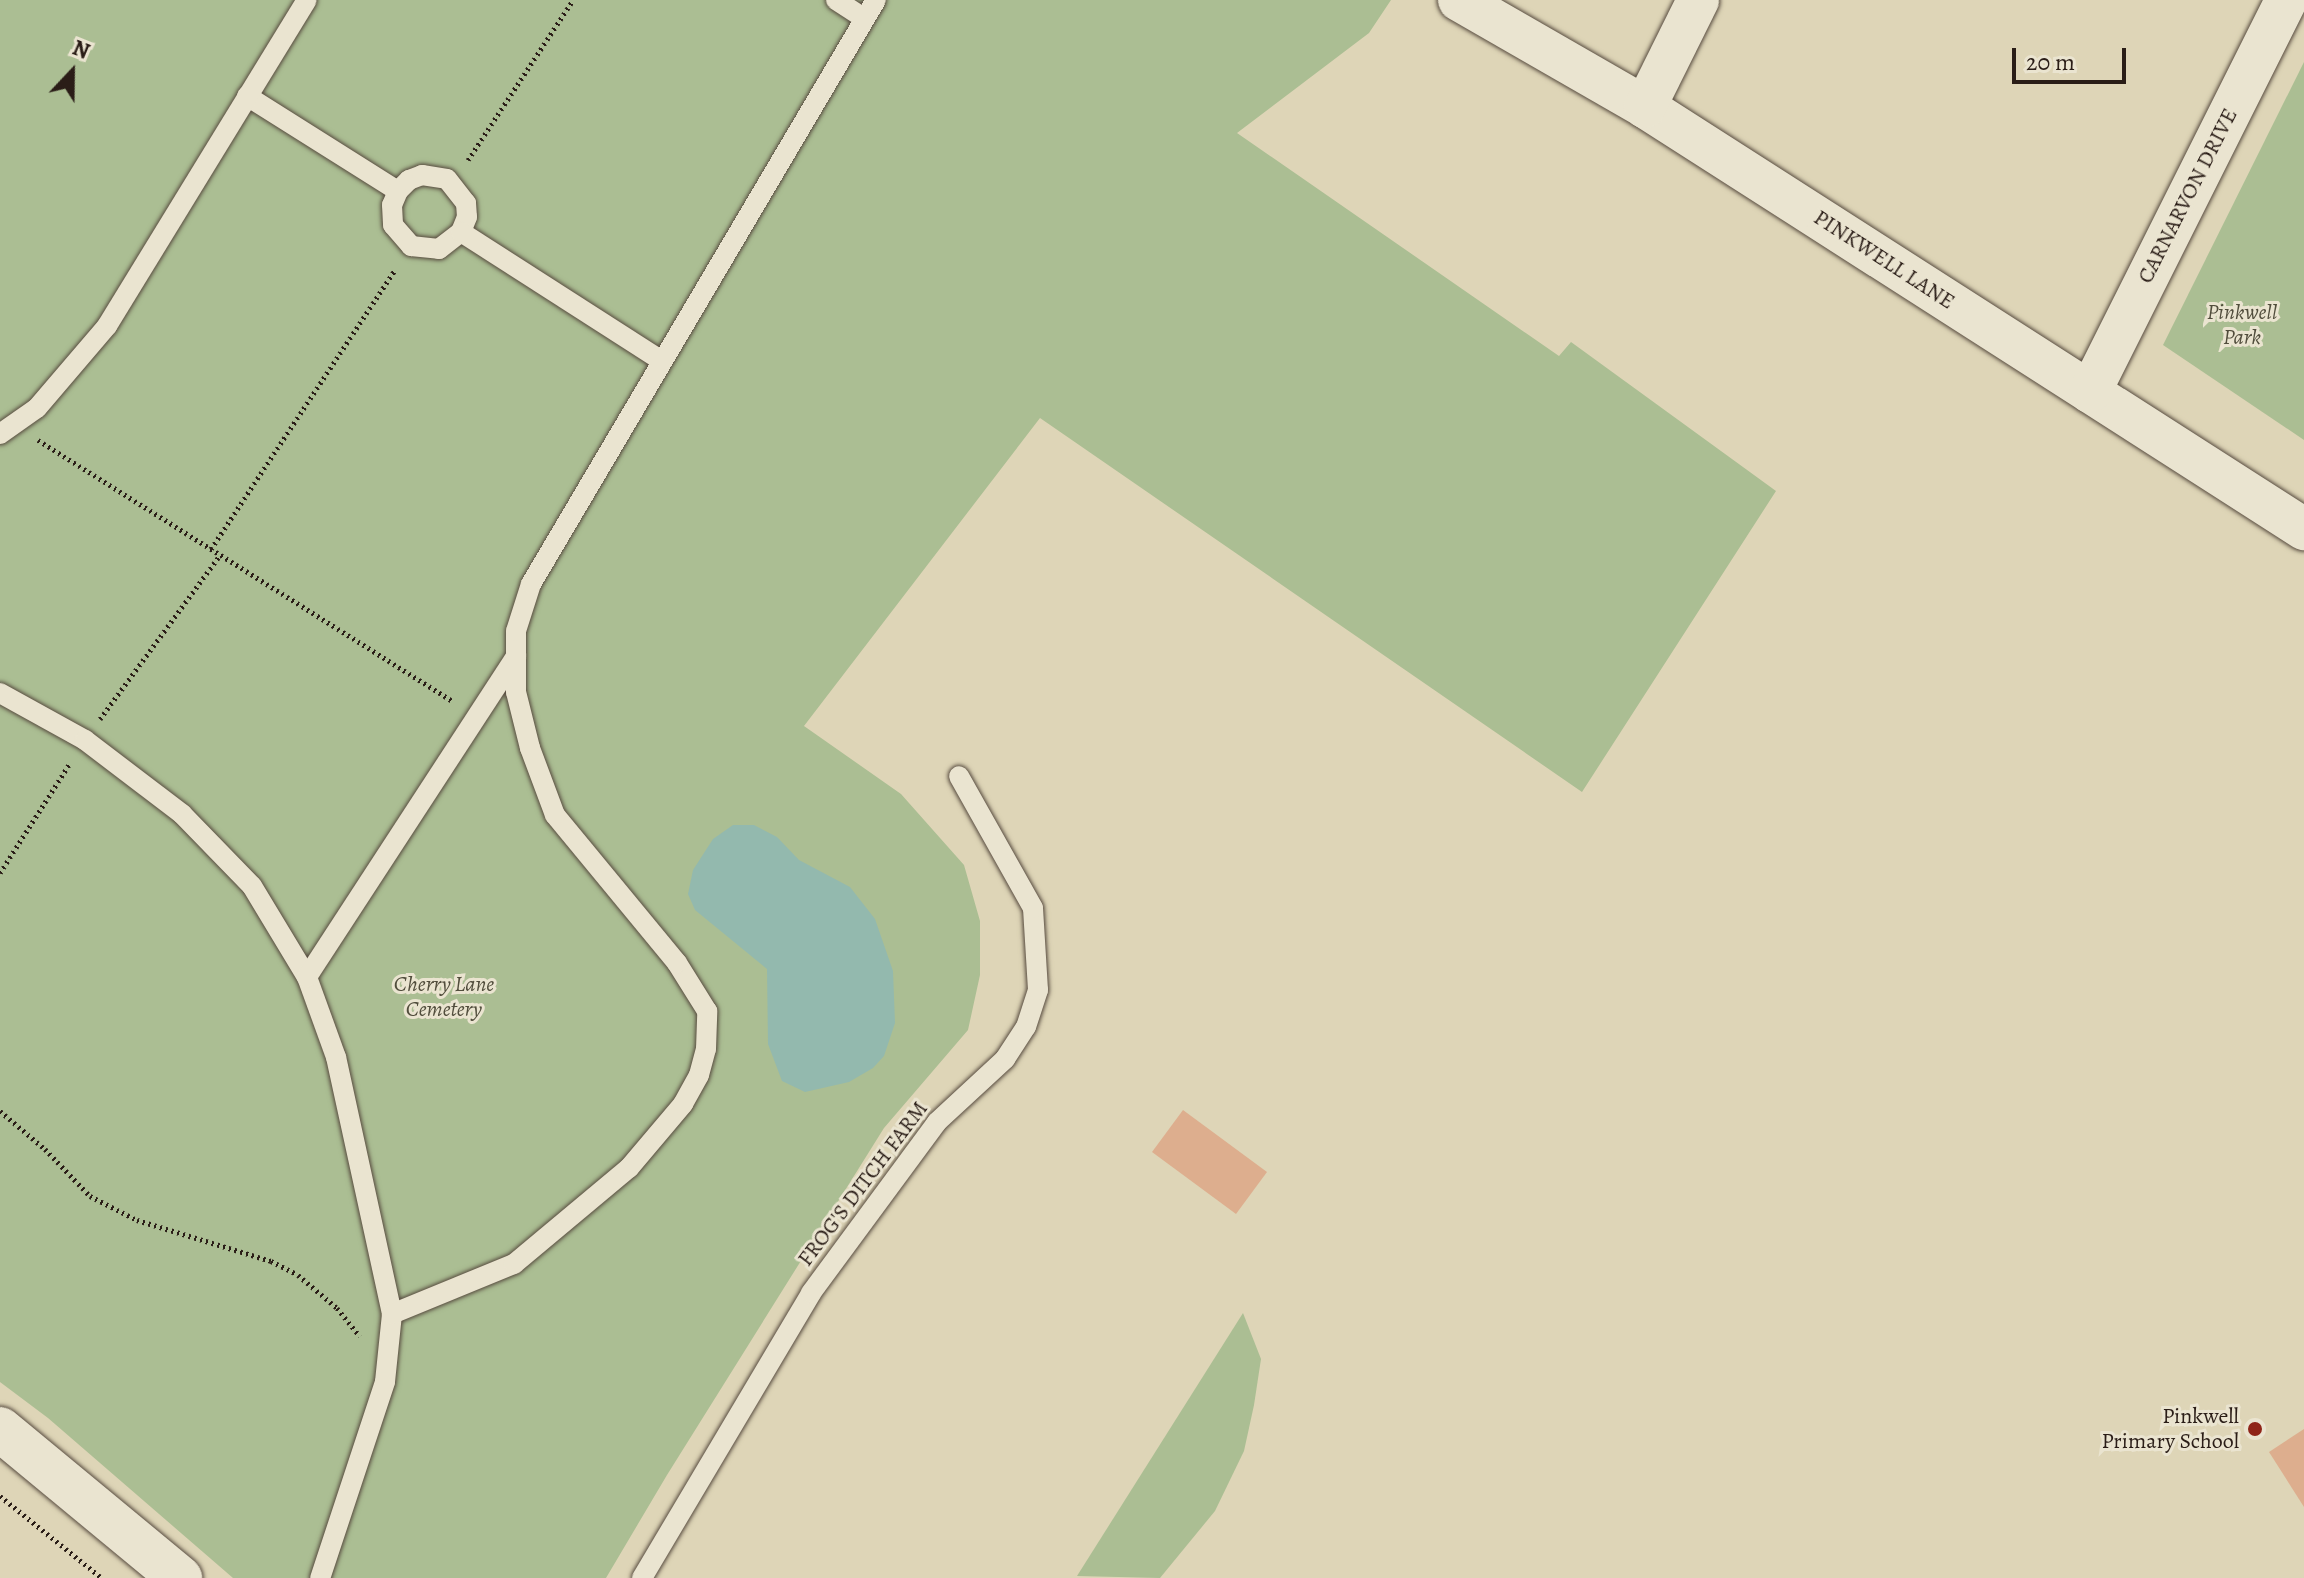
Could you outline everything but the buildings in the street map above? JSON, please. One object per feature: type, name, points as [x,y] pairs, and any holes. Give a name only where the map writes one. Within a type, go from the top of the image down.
[{"type":"street","name":"PINKWELL LANE","points":[[1459,0],[1645,107],[2304,529]]},
{"type":"street","points":[[1645,107],[1698,0]]},
{"type":"street","name":"CARNARVON DRIVE","points":[[2090,392],[2286,0]]},
{"type":"street","points":[[0,1429],[180,1578]]},
{"type":"lane","points":[[7,429],[37,408],[107,326],[307,0]]},
{"type":"lane","points":[[836,0],[864,18]]},
{"type":"lane","points":[[392,1314],[514,1264],[629,1168],[695,1088],[706,1049],[707,1011],[677,963],[555,815],[530,748],[516,692],[516,631],[531,584],[660,360],[876,0]]},
{"type":"lane","points":[[247,96],[398,191]]},
{"type":"lane","points":[[422,175],[440,176],[453,184],[466,205],[461,232],[439,249],[411,246],[393,225],[392,205],[398,191],[409,180],[422,175]]},
{"type":"lane","points":[[461,232],[660,360]]},
{"type":"lane","points":[[307,977],[516,656]]},
{"type":"lane","points":[[0,693],[85,740],[182,814],[252,886],[307,977],[336,1057],[392,1314],[385,1382],[367,1446],[320,1578]]},
{"type":"lane","name":"FROG'S DITCH FARM","points":[[642,1578],[811,1293],[937,1122],[1005,1059],[1026,1027],[1038,990],[1033,908],[959,776]]},
{"type":"path","points":[[453,184],[573,0]]},
{"type":"path","points":[[211,550],[411,246]]},
{"type":"path","points":[[7,429],[220,555],[477,716]]},
{"type":"path","points":[[0,873],[85,740],[220,555]]},
{"type":"path","points":[[0,1111],[45,1149],[90,1196],[137,1220],[271,1261],[298,1275],[337,1308],[358,1335],[387,1361]]},
{"type":"path","points":[[0,1496],[102,1578]]},
{"type":"green space","name":"Cherry Lane Cemetery","points":[[0,0],[1391,0],[1369,33],[1237,133],[1559,356],[1571,342],[1776,491],[1582,792],[1040,418],[804,726],[901,794],[964,865],[980,921],[980,975],[968,1030],[884,1128],[606,1578],[233,1578],[48,1418],[0,1382]]},
{"type":"green space","name":"Pinkwell Park","points":[[2304,62],[2304,440],[2163,345]]},
{"type":"green space","points":[[1243,1313],[1261,1359],[1244,1451],[1215,1511],[1160,1578],[1077,1576]]},
{"type":"water","points":[[733,825],[754,825],[777,837],[799,860],[850,887],[875,919],[893,971],[895,1023],[884,1056],[873,1068],[849,1082],[805,1092],[782,1081],[768,1044],[767,969],[695,910],[688,894],[693,870],[713,839]]},
{"type":"place","name":"Pinkwell Primary School","points":[[2255,1429]]}]
